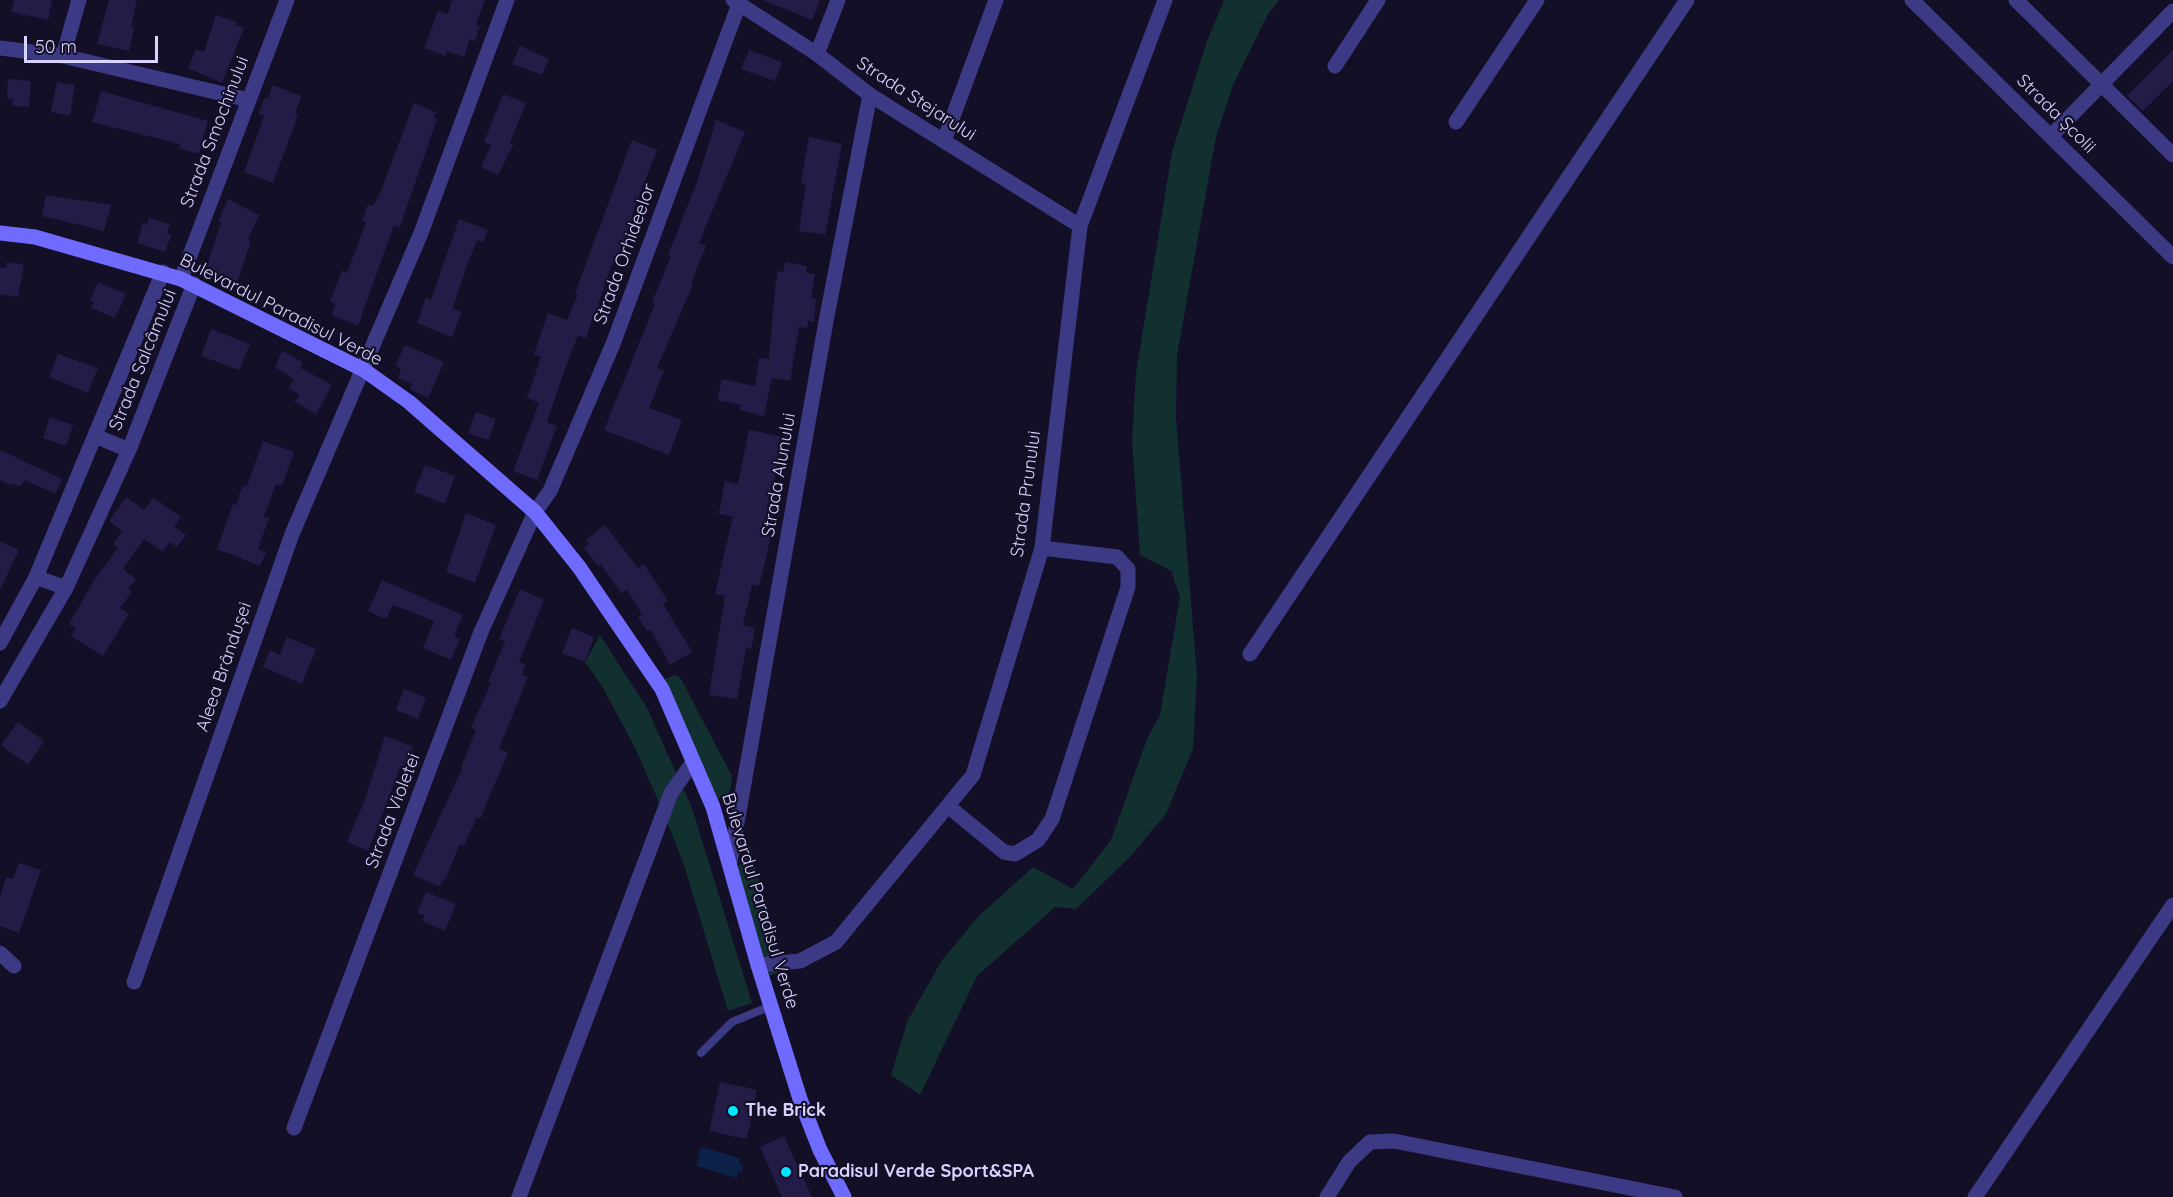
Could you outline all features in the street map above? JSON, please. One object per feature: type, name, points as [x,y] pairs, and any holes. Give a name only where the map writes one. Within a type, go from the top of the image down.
[{"type":"street","points":[[63,56],[79,0]]},
{"type":"street","name":"Strada Smochinului","points":[[187,281],[286,0]]},
{"type":"street","points":[[364,370],[421,232],[507,0]]},
{"type":"street","points":[[817,54],[838,0]]},
{"type":"street","points":[[944,141],[996,0]]},
{"type":"street","name":"Strada Prunului","points":[[758,965],[800,961],[836,942],[973,775],[1041,548],[1080,226],[1165,0]]},
{"type":"street","points":[[1335,66],[1378,0]]},
{"type":"street","points":[[1456,122],[1537,0]]},
{"type":"street","points":[[1250,654],[1687,0]]},
{"type":"street","name":"Strada Școlii","points":[[1912,0],[2173,257]]},
{"type":"street","points":[[2016,0],[2173,155]]},
{"type":"street","name":"Strada Stejarului","points":[[736,2],[817,54],[870,95],[1080,226]]},
{"type":"street","name":"Strada Orhideelor","points":[[535,512],[550,491],[613,344],[736,2]]},
{"type":"street","points":[[2051,136],[2173,11]]},
{"type":"street","points":[[0,48],[63,56],[249,100]]},
{"type":"street","name":"Strada Alunului","points":[[730,862],[827,316],[870,95]]},
{"type":"street","name":"Bulevardul Paradisul Verde","points":[[0,233],[35,237],[163,272],[187,281],[364,370],[409,402],[535,512],[579,567],[662,689],[713,807],[758,965],[800,1099],[820,1150],[844,1197]]},
{"type":"street","name":"Strada Salcâmului","points":[[0,643],[36,577],[163,272]]},
{"type":"street","name":"Strada Salcâmului","points":[[1,697],[66,588],[129,450],[187,281]]},
{"type":"street","name":"Aleea Brândușei","points":[[134,982],[292,534],[322,459],[364,370]]},
{"type":"street","name":"Strada Salcâmului","points":[[95,436],[129,450]]},
{"type":"street","name":"Strada Violetei","points":[[294,1128],[481,632],[535,512]]},
{"type":"street","points":[[949,807],[1004,852],[1015,854],[1038,840],[1052,819],[1128,586],[1128,569],[1118,557],[1041,548]]},
{"type":"street","points":[[36,577],[66,588]]},
{"type":"street","points":[[519,1197],[670,793],[693,762]]},
{"type":"street","points":[[1975,1197],[2173,905]]},
{"type":"street","points":[[0,953],[14,966]]},
{"type":"street","points":[[1327,1197],[1349,1162],[1370,1142],[1394,1141],[1675,1197]]},
{"type":"lane","points":[[701,1053],[732,1022],[771,1006]]},
{"type":"green space","points":[[1224,0],[1279,0],[1268,14],[1233,85],[1216,137],[1177,355],[1176,418],[1197,676],[1193,749],[1166,814],[1129,858],[1076,909],[1055,907],[977,976],[920,1095],[891,1075],[908,1020],[942,960],[980,915],[1033,867],[1073,889],[1111,840],[1147,739],[1160,715],[1180,597],[1171,571],[1140,555],[1132,440],[1136,373],[1172,152],[1206,44]]},
{"type":"green space","points":[[600,635],[647,708],[692,808],[752,1003],[728,1011],[684,865],[658,800],[635,748],[602,686],[585,662]]},
{"type":"green space","points":[[675,675],[681,679],[732,776],[729,796],[716,799],[662,687],[665,679]]},
{"type":"green space","points":[[750,846],[782,971],[762,979],[736,871]]},
{"type":"water","points":[[701,1147],[740,1158],[739,1164],[743,1165],[742,1171],[738,1171],[737,1178],[696,1166]]},
{"type":"building","points":[[14,0],[52,0],[48,20],[11,12]]},
{"type":"building","points":[[109,0],[137,0],[129,51],[97,44]]},
{"type":"building","points":[[452,0],[485,0],[476,25],[480,26],[475,41],[470,39],[464,57],[447,51],[445,56],[424,48],[438,11],[448,14]]},
{"type":"building","points":[[763,0],[820,0],[812,20]]},
{"type":"building","points":[[216,15],[237,22],[235,25],[244,28],[222,83],[188,68],[196,49],[204,52]]},
{"type":"building","points":[[520,46],[549,59],[542,75],[512,64]]},
{"type":"building","points":[[749,50],[782,62],[775,81],[741,69]]},
{"type":"building","points":[[2173,50],[2173,81],[2143,111],[2127,96]]},
{"type":"building","points":[[8,79],[31,81],[29,107],[12,106],[13,99],[7,99]]},
{"type":"building","points":[[57,82],[75,85],[70,116],[51,112]]},
{"type":"building","points":[[273,85],[301,96],[295,114],[298,115],[273,183],[244,172],[264,116],[259,114],[264,98],[268,99]]},
{"type":"building","points":[[101,91],[208,121],[199,154],[179,148],[180,144],[92,122]]},
{"type":"building","points":[[503,94],[526,103],[510,143],[513,145],[498,175],[481,167],[491,145],[484,142]]},
{"type":"building","points":[[414,103],[436,112],[434,117],[437,119],[400,227],[394,225],[358,326],[332,315],[336,304],[330,301],[342,271],[347,273],[366,222],[362,221],[368,204],[373,206],[381,191]]},
{"type":"building","points":[[716,120],[745,132],[699,243],[706,246],[691,283],[693,284],[657,368],[664,371],[649,408],[682,420],[669,455],[604,430],[655,304],[652,302],[671,256],[668,255],[697,182]]},
{"type":"building","points":[[809,137],[842,144],[825,235],[799,231],[806,184],[801,183]]},
{"type":"building","points":[[632,140],[657,150],[632,215],[638,217],[618,264],[613,262],[598,304],[601,307],[596,318],[593,317],[586,338],[578,336],[566,366],[547,422],[557,426],[537,480],[513,471],[539,403],[527,398],[541,357],[534,354],[548,313],[567,320]]},
{"type":"building","points":[[46,195],[111,205],[104,231],[42,216]]},
{"type":"building","points":[[228,199],[259,215],[248,240],[251,241],[236,285],[205,272],[221,222],[218,221]]},
{"type":"building","points":[[149,218],[170,224],[167,234],[171,235],[165,252],[137,243],[143,223],[147,225]]},
{"type":"building","points":[[459,219],[488,230],[483,243],[477,240],[465,271],[453,308],[462,312],[452,337],[417,323],[426,298],[431,300]]},
{"type":"building","points":[[7,262],[24,265],[18,297],[0,294],[0,267],[6,268]]},
{"type":"building","points":[[785,262],[807,266],[806,273],[815,274],[811,298],[816,299],[814,322],[808,321],[807,328],[799,327],[790,381],[772,378],[764,416],[740,410],[741,405],[717,400],[722,379],[755,386],[759,358],[769,359],[775,287],[778,271],[783,272]]},
{"type":"building","points":[[98,282],[126,294],[115,318],[91,308],[94,302],[90,300]]},
{"type":"building","points":[[211,329],[250,344],[239,370],[201,356]]},
{"type":"building","points":[[405,345],[444,362],[428,398],[410,389],[412,384],[398,378],[401,369],[395,366]]},
{"type":"building","points":[[282,351],[303,362],[296,377],[301,368],[332,385],[316,414],[295,402],[299,394],[289,388],[294,379],[275,367]]},
{"type":"building","points":[[58,354],[98,368],[88,393],[49,377]]},
{"type":"building","points":[[476,412],[496,419],[488,440],[468,433]]},
{"type":"building","points":[[50,417],[73,425],[66,446],[43,438]]},
{"type":"building","points":[[749,430],[783,437],[772,491],[779,492],[767,554],[759,586],[752,585],[743,625],[755,628],[751,649],[746,648],[737,699],[709,695],[725,596],[715,594],[733,516],[719,514],[725,481],[738,484]]},
{"type":"building","points":[[263,441],[294,452],[282,486],[276,484],[264,516],[269,518],[258,549],[266,552],[260,566],[217,549],[233,504],[236,505],[243,485],[246,487],[248,483]]},
{"type":"building","points":[[0,450],[62,479],[55,494],[25,480],[20,486],[4,483],[0,479]]},
{"type":"building","points":[[425,465],[455,476],[445,504],[414,492]]},
{"type":"building","points":[[126,497],[144,510],[153,498],[181,517],[174,526],[186,535],[177,547],[170,542],[163,552],[144,539],[123,569],[136,579],[128,589],[132,592],[120,608],[129,614],[103,656],[71,636],[76,629],[69,624],[95,579],[118,548],[113,544],[122,531],[109,521]]},
{"type":"building","points":[[466,513],[496,525],[475,583],[446,572]]},
{"type":"building","points":[[605,525],[638,568],[644,564],[668,601],[663,604],[692,652],[670,665],[650,629],[647,631],[638,617],[642,614],[627,590],[621,593],[601,564],[598,566],[584,548],[589,544],[586,540]]},
{"type":"building","points":[[0,541],[19,550],[0,590]]},
{"type":"building","points":[[382,580],[463,615],[454,636],[460,639],[451,660],[423,648],[434,621],[393,605],[386,619],[368,611]]},
{"type":"building","points":[[520,589],[544,600],[519,662],[526,665],[522,674],[528,677],[499,749],[508,753],[480,819],[477,817],[464,846],[460,844],[446,878],[438,886],[413,875],[463,767],[461,767],[476,730],[471,728],[491,683],[488,682],[505,641],[499,639]]},
{"type":"building","points":[[572,628],[594,637],[585,662],[562,653]]},
{"type":"building","points":[[287,637],[316,649],[302,684],[263,667],[270,650],[280,655]]},
{"type":"building","points":[[404,689],[426,698],[418,719],[396,710]]},
{"type":"building","points":[[18,722],[44,741],[28,765],[1,745]]},
{"type":"building","points":[[385,736],[413,747],[405,767],[401,766],[368,851],[347,842],[364,802]]},
{"type":"building","points":[[19,863],[41,870],[19,933],[0,926],[0,896],[6,877],[13,879]]},
{"type":"building","points":[[426,892],[456,904],[445,931],[422,921],[424,915],[417,913]]},
{"type":"building","name":"The Brick","points":[[720,1082],[757,1090],[747,1139],[709,1131]]},
{"type":"building","name":"Paradisul Verde Sport&SPA","points":[[784,1136],[812,1197],[782,1197],[760,1147]]},
{"type":"place","name":"The Brick","points":[[733,1111]]},
{"type":"place","name":"Paradisul Verde Sport&SPA","points":[[786,1172]]}]
